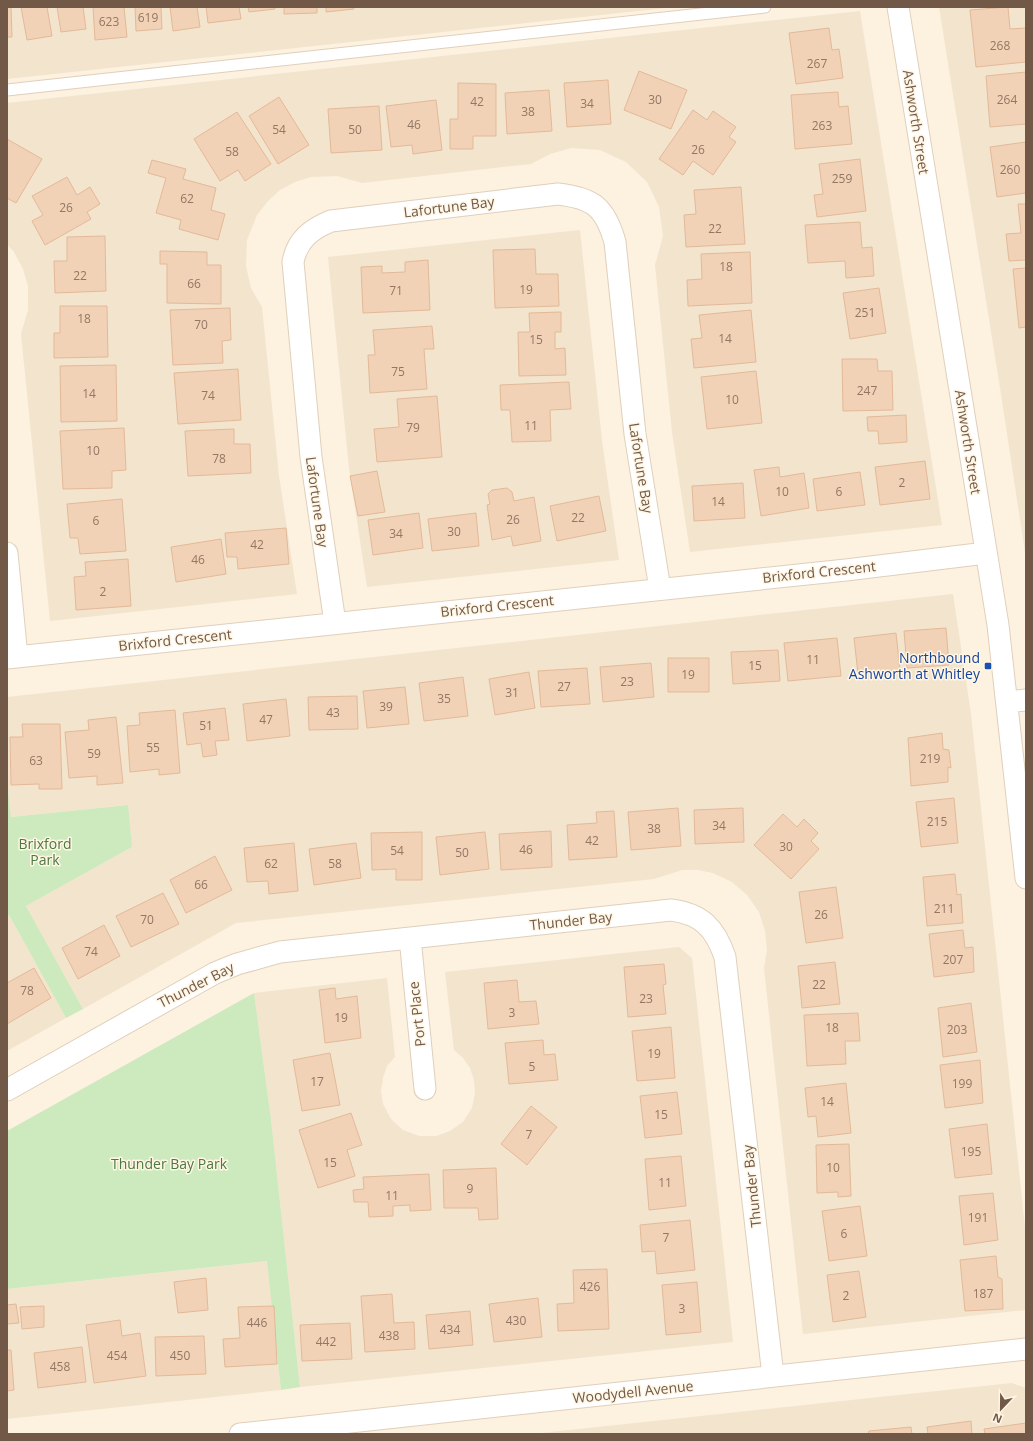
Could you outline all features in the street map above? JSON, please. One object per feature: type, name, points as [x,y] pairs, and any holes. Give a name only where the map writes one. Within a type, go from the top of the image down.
[{"type":"street","name":"Ashworth Street","points":[[898,7],[998,625],[1016,701],[1026,878]]},
{"type":"street","name":"Lafortune Bay","points":[[335,623],[310,458],[294,269],[295,252],[310,232],[317,226],[331,221],[558,194],[578,196],[590,202],[602,211],[610,223],[615,242],[635,434],[660,589]]},
{"type":"street","points":[[7,553],[12,658]]},
{"type":"street","name":"Brixford Crescent","points":[[12,658],[986,553]]},
{"type":"street","name":"Thunder Bay","points":[[7,1090],[194,984],[237,964],[280,952],[671,910],[683,912],[706,923],[712,931],[720,943],[728,976],[773,1376]]},
{"type":"street","name":"Port Place","points":[[410,938],[425,1089]]},
{"type":"street","name":"Woodydell Avenue","points":[[251,1433],[1026,1349]]},
{"type":"lane","points":[[7,90],[765,7]]},
{"type":"shaded area","points":[[7,7],[675,7],[7,79]]},
{"type":"shaded area","points":[[939,7],[1026,7],[1026,559],[1001,394]]},
{"type":"shaded area","points":[[860,11],[942,525],[690,552],[672,432],[655,265],[663,236],[659,207],[647,182],[626,162],[600,150],[571,148],[550,154],[531,164],[362,183],[337,176],[311,177],[295,182],[280,190],[268,201],[257,215],[247,240],[246,266],[251,288],[262,307],[279,476],[297,594],[50,621],[21,334],[28,310],[28,286],[23,269],[14,252],[7,244],[7,103]]},
{"type":"shaded area","points":[[580,230],[602,441],[619,560],[367,587],[349,468],[328,257]]},
{"type":"shaded area","points":[[953,594],[971,714],[1026,1237],[1026,1310],[803,1334],[764,968],[767,950],[765,931],[759,912],[747,895],[732,882],[713,873],[698,870],[682,870],[654,879],[236,923],[83,1009],[26,906],[132,847],[127,805],[11,817],[7,781],[7,697]]},
{"type":"shaded area","points":[[9,915],[66,1018],[7,1051],[7,916]]},
{"type":"shaded area","points":[[679,947],[692,958],[733,1342],[300,1387],[271,1119],[254,993],[387,978],[395,1057],[387,1066],[383,1078],[381,1091],[383,1104],[391,1119],[403,1130],[419,1136],[436,1136],[450,1131],[463,1122],[472,1108],[475,1093],[474,1080],[470,1068],[463,1058],[454,1050],[445,972]]},
{"type":"shaded area","points":[[268,1261],[281,1390],[7,1419],[7,1289]]},
{"type":"shaded area","points":[[1012,1383],[1026,1388],[1026,1434],[532,1434]]},
{"type":"green space","name":"Brixford Park","points":[[7,781],[11,817],[128,805],[132,847],[26,906],[83,1009],[66,1018],[9,915],[7,916]]},
{"type":"green space","name":"Thunder Bay Park","points":[[254,993],[271,1119],[300,1387],[281,1390],[267,1261],[7,1289],[7,1131]]},
{"type":"building","points":[[7,7],[11,7],[12,37],[7,37]]},
{"type":"building","points":[[21,7],[47,7],[52,36],[27,40]]},
{"type":"building","points":[[57,7],[83,7],[86,29],[61,32]]},
{"type":"building","points":[[93,7],[124,7],[127,37],[95,40]]},
{"type":"building","points":[[135,7],[161,7],[162,29],[136,31]]},
{"type":"building","points":[[170,7],[197,7],[200,27],[173,31]]},
{"type":"building","points":[[206,7],[239,7],[241,19],[208,23]]},
{"type":"building","points":[[248,7],[275,7],[275,9],[249,12]]},
{"type":"building","points":[[284,7],[317,7],[317,13],[284,14]]},
{"type":"building","points":[[326,7],[353,7],[354,9],[326,12]]},
{"type":"building","points":[[1008,7],[1010,29],[1026,28],[1026,62],[976,67],[970,10]]},
{"type":"building","points":[[829,28],[832,50],[839,49],[843,78],[796,84],[789,33]]},
{"type":"building","points":[[639,71],[687,90],[671,129],[624,110]]},
{"type":"building","points":[[1026,72],[1026,124],[990,127],[986,76]]},
{"type":"building","points":[[608,80],[611,124],[567,127],[564,83]]},
{"type":"building","points":[[458,83],[496,84],[496,136],[473,136],[473,149],[450,149],[450,119],[458,119]]},
{"type":"building","points":[[549,90],[552,131],[507,134],[505,93]]},
{"type":"building","points":[[838,92],[839,107],[848,106],[852,144],[795,149],[791,95]]},
{"type":"building","points":[[279,97],[309,145],[278,164],[249,116]]},
{"type":"building","points":[[436,100],[442,150],[413,154],[412,145],[391,147],[386,106]]},
{"type":"building","points":[[379,106],[382,150],[331,153],[328,109]]},
{"type":"building","points":[[693,110],[707,120],[713,111],[736,127],[729,137],[736,142],[713,175],[693,161],[683,175],[659,159]]},
{"type":"building","points":[[237,112],[271,164],[245,181],[238,170],[220,181],[194,139]]},
{"type":"building","points":[[7,139],[42,159],[16,203],[7,198]]},
{"type":"building","points":[[1026,142],[1026,193],[997,197],[990,147]]},
{"type":"building","points":[[860,159],[866,211],[817,217],[814,195],[823,194],[819,164]]},
{"type":"building","points":[[152,160],[186,169],[183,179],[216,188],[211,210],[225,214],[218,240],[179,229],[181,220],[156,213],[166,178],[148,173]]},
{"type":"building","points":[[67,177],[77,195],[90,187],[100,204],[87,212],[91,219],[45,245],[32,221],[43,215],[32,196]]},
{"type":"building","points":[[741,187],[745,244],[686,247],[684,215],[696,214],[694,190]]},
{"type":"building","points":[[1018,204],[1026,204],[1026,260],[1009,261],[1006,234],[1021,233]]},
{"type":"building","points":[[860,222],[862,248],[872,247],[874,276],[846,278],[845,261],[808,263],[805,225]]},
{"type":"building","points":[[105,236],[106,291],[55,293],[54,261],[67,261],[67,237]]},
{"type":"building","points":[[535,249],[536,274],[558,274],[559,306],[495,308],[493,250]]},
{"type":"building","points":[[160,251],[207,252],[207,265],[221,265],[221,304],[167,303],[167,264],[160,264]]},
{"type":"building","points":[[750,252],[752,303],[688,306],[687,280],[702,279],[701,254]]},
{"type":"building","points":[[428,260],[430,310],[363,313],[361,267],[382,266],[382,273],[405,272],[405,262]]},
{"type":"building","points":[[1026,268],[1026,327],[1019,328],[1013,269]]},
{"type":"building","points":[[879,288],[886,333],[850,339],[843,293]]},
{"type":"building","points":[[60,306],[107,306],[108,357],[54,358],[54,333],[60,333]]},
{"type":"building","points":[[230,308],[231,340],[222,341],[223,363],[173,365],[170,310]]},
{"type":"building","points":[[751,310],[756,362],[694,368],[691,339],[702,338],[699,315]]},
{"type":"building","points":[[561,312],[561,332],[555,332],[555,349],[565,348],[566,375],[519,376],[518,332],[530,332],[529,313]]},
{"type":"building","points":[[432,326],[434,349],[424,349],[427,389],[370,393],[368,355],[375,355],[373,330]]},
{"type":"building","points":[[842,359],[877,359],[878,371],[892,371],[893,410],[843,411]]},
{"type":"building","points":[[116,365],[117,421],[61,422],[60,366]]},
{"type":"building","points":[[238,369],[241,420],[178,424],[174,373]]},
{"type":"building","points":[[756,371],[762,423],[707,429],[701,377]]},
{"type":"building","points":[[569,382],[571,409],[550,410],[551,441],[512,442],[510,410],[501,410],[500,385]]},
{"type":"building","points":[[437,396],[442,457],[377,462],[374,429],[399,427],[397,399]]},
{"type":"building","points":[[906,415],[907,442],[879,444],[878,431],[868,431],[867,417]]},
{"type":"building","points":[[124,428],[126,470],[112,471],[112,488],[63,489],[60,431]]},
{"type":"building","points":[[234,429],[234,444],[250,444],[251,473],[188,476],[185,431]]},
{"type":"building","points":[[925,461],[930,499],[880,505],[875,467]]},
{"type":"building","points":[[779,467],[780,477],[804,473],[809,508],[761,516],[754,470]]},
{"type":"building","points":[[377,471],[385,512],[358,516],[350,476]]},
{"type":"building","points":[[860,472],[865,505],[817,511],[813,479]]},
{"type":"building","points":[[743,483],[745,518],[694,521],[692,486]]},
{"type":"building","points":[[507,488],[512,492],[514,501],[534,497],[541,541],[513,546],[511,536],[492,540],[487,505],[490,504],[488,494],[492,490]]},
{"type":"building","points":[[599,496],[606,531],[557,541],[550,506]]},
{"type":"building","points":[[122,499],[126,551],[80,554],[78,538],[70,538],[67,504]]},
{"type":"building","points":[[419,513],[423,548],[373,555],[368,520]]},
{"type":"building","points":[[476,513],[479,546],[432,551],[428,519]]},
{"type":"building","points":[[286,528],[289,564],[238,569],[237,557],[227,557],[225,533]]},
{"type":"building","points":[[221,539],[226,574],[176,582],[171,547]]},
{"type":"building","points":[[128,559],[131,606],[76,610],[74,577],[86,576],[85,562]]},
{"type":"building","points":[[946,628],[949,665],[907,668],[904,631]]},
{"type":"building","points":[[896,633],[900,670],[858,674],[854,638]]},
{"type":"building","points":[[837,638],[841,676],[788,681],[784,643]]},
{"type":"building","points":[[778,650],[780,681],[733,684],[731,652]]},
{"type":"building","points":[[668,658],[709,658],[709,692],[668,692]]},
{"type":"building","points":[[651,663],[654,697],[603,702],[600,667]]},
{"type":"building","points":[[587,668],[590,704],[541,707],[538,671]]},
{"type":"building","points":[[529,672],[535,708],[495,715],[489,679]]},
{"type":"building","points":[[463,677],[468,716],[424,721],[419,683]]},
{"type":"building","points":[[405,687],[409,724],[367,728],[363,691]]},
{"type":"building","points":[[357,696],[358,729],[309,730],[308,697]]},
{"type":"building","points":[[286,699],[290,736],[247,741],[243,704]]},
{"type":"building","points":[[225,708],[229,740],[215,741],[217,755],[203,757],[201,743],[187,745],[183,713]]},
{"type":"building","points":[[175,710],[180,773],[159,775],[159,769],[130,772],[127,726],[140,725],[139,713]]},
{"type":"building","points":[[116,717],[123,783],[97,785],[97,776],[69,778],[65,732],[89,730],[88,720]]},
{"type":"building","points":[[22,724],[60,724],[62,789],[39,789],[39,784],[11,785],[10,737],[23,737]]},
{"type":"building","points":[[942,733],[943,749],[949,750],[951,768],[948,767],[948,782],[911,786],[908,738]]},
{"type":"building","points":[[954,798],[958,843],[921,847],[916,802]]},
{"type":"building","points":[[678,808],[681,846],[631,850],[628,812]]},
{"type":"building","points":[[743,808],[744,842],[695,844],[694,810]]},
{"type":"building","points":[[614,811],[617,857],[569,860],[567,825],[597,823],[596,812]]},
{"type":"building","points":[[783,814],[797,827],[804,819],[818,833],[811,841],[819,849],[791,879],[754,845]]},
{"type":"building","points":[[551,831],[552,867],[501,870],[499,834]]},
{"type":"building","points":[[422,832],[422,880],[396,880],[396,869],[372,870],[371,833]]},
{"type":"building","points":[[485,832],[489,869],[440,875],[436,837]]},
{"type":"building","points":[[294,843],[298,891],[269,894],[268,881],[247,882],[244,848]]},
{"type":"building","points":[[356,843],[361,878],[314,885],[309,849]]},
{"type":"building","points":[[215,856],[232,890],[186,913],[170,880]]},
{"type":"building","points":[[955,874],[957,895],[961,894],[963,923],[927,926],[923,877]]},
{"type":"building","points":[[836,887],[843,938],[806,943],[799,892]]},
{"type":"building","points":[[163,893],[179,924],[131,947],[116,916]]},
{"type":"building","points":[[104,925],[120,956],[78,979],[62,948]]},
{"type":"building","points":[[963,930],[965,948],[973,947],[974,972],[934,977],[929,934]]},
{"type":"building","points":[[835,962],[840,1004],[802,1008],[798,966]]},
{"type":"building","points":[[664,964],[666,984],[663,985],[666,1014],[628,1017],[624,967]]},
{"type":"building","points":[[34,968],[51,998],[7,1024],[7,983]]},
{"type":"building","points":[[517,980],[519,1002],[536,1001],[539,1024],[488,1029],[484,983]]},
{"type":"building","points":[[335,988],[336,999],[357,996],[361,1038],[325,1043],[319,990]]},
{"type":"building","points":[[971,1003],[977,1052],[943,1057],[938,1008]]},
{"type":"building","points":[[858,1013],[860,1041],[845,1041],[846,1064],[807,1066],[804,1015]]},
{"type":"building","points":[[671,1027],[675,1078],[637,1081],[632,1031]]},
{"type":"building","points":[[543,1040],[544,1055],[555,1054],[558,1080],[509,1084],[505,1043]]},
{"type":"building","points":[[330,1053],[340,1105],[302,1111],[293,1060]]},
{"type":"building","points":[[980,1060],[983,1103],[945,1108],[940,1065]]},
{"type":"building","points":[[846,1083],[851,1133],[818,1137],[816,1116],[808,1117],[805,1088]]},
{"type":"building","points":[[677,1092],[682,1134],[645,1138],[640,1096]]},
{"type":"building","points":[[531,1106],[557,1127],[527,1165],[501,1144]]},
{"type":"building","points":[[351,1113],[362,1145],[347,1150],[355,1176],[318,1188],[299,1130]]},
{"type":"building","points":[[987,1124],[992,1174],[955,1178],[949,1129]]},
{"type":"building","points":[[849,1144],[851,1196],[838,1197],[838,1192],[817,1193],[816,1145]]},
{"type":"building","points":[[681,1156],[686,1206],[649,1210],[645,1159]]},
{"type":"building","points":[[496,1168],[498,1219],[479,1220],[478,1208],[444,1208],[443,1170]]},
{"type":"building","points":[[429,1174],[431,1210],[410,1211],[410,1205],[393,1206],[393,1216],[369,1217],[368,1202],[354,1202],[353,1190],[364,1189],[363,1177]]},
{"type":"building","points":[[993,1193],[998,1240],[964,1245],[959,1196]]},
{"type":"building","points":[[860,1206],[867,1256],[829,1261],[822,1211]]},
{"type":"building","points":[[690,1220],[695,1270],[657,1274],[655,1251],[642,1252],[640,1225]]},
{"type":"building","points":[[996,1256],[998,1277],[1002,1279],[1003,1309],[965,1311],[960,1260]]},
{"type":"building","points":[[607,1269],[609,1329],[558,1331],[557,1304],[574,1303],[573,1270]]},
{"type":"building","points":[[859,1271],[866,1317],[833,1322],[827,1275]]},
{"type":"building","points":[[206,1278],[208,1310],[178,1313],[174,1282]]},
{"type":"building","points":[[697,1282],[701,1332],[666,1335],[662,1285]]},
{"type":"building","points":[[392,1294],[394,1323],[414,1322],[415,1349],[365,1352],[361,1296]]},
{"type":"building","points":[[538,1298],[542,1337],[494,1342],[489,1304]]},
{"type":"building","points":[[16,1304],[19,1323],[7,1324],[7,1305]]},
{"type":"building","points":[[44,1306],[44,1327],[22,1329],[20,1307]]},
{"type":"building","points":[[274,1306],[277,1364],[225,1367],[223,1339],[240,1338],[238,1307]]},
{"type":"building","points":[[470,1311],[473,1345],[429,1349],[426,1315]]},
{"type":"building","points":[[120,1320],[122,1336],[140,1333],[146,1376],[94,1383],[86,1325]]},
{"type":"building","points":[[350,1323],[352,1359],[302,1361],[300,1325]]},
{"type":"building","points":[[204,1336],[206,1374],[156,1376],[155,1337]]},
{"type":"building","points":[[82,1347],[86,1382],[38,1388],[34,1353]]},
{"type":"building","points":[[7,1350],[11,1350],[14,1390],[7,1391]]},
{"type":"building","points":[[971,1421],[972,1434],[928,1434],[927,1427]]},
{"type":"building","points":[[1026,1423],[1026,1434],[985,1434],[984,1429]]},
{"type":"building","points":[[911,1427],[912,1434],[868,1434],[869,1431]]},
{"type":"place","name":"Northbound Ashworth at Whitley","points":[[988,666]]}]
